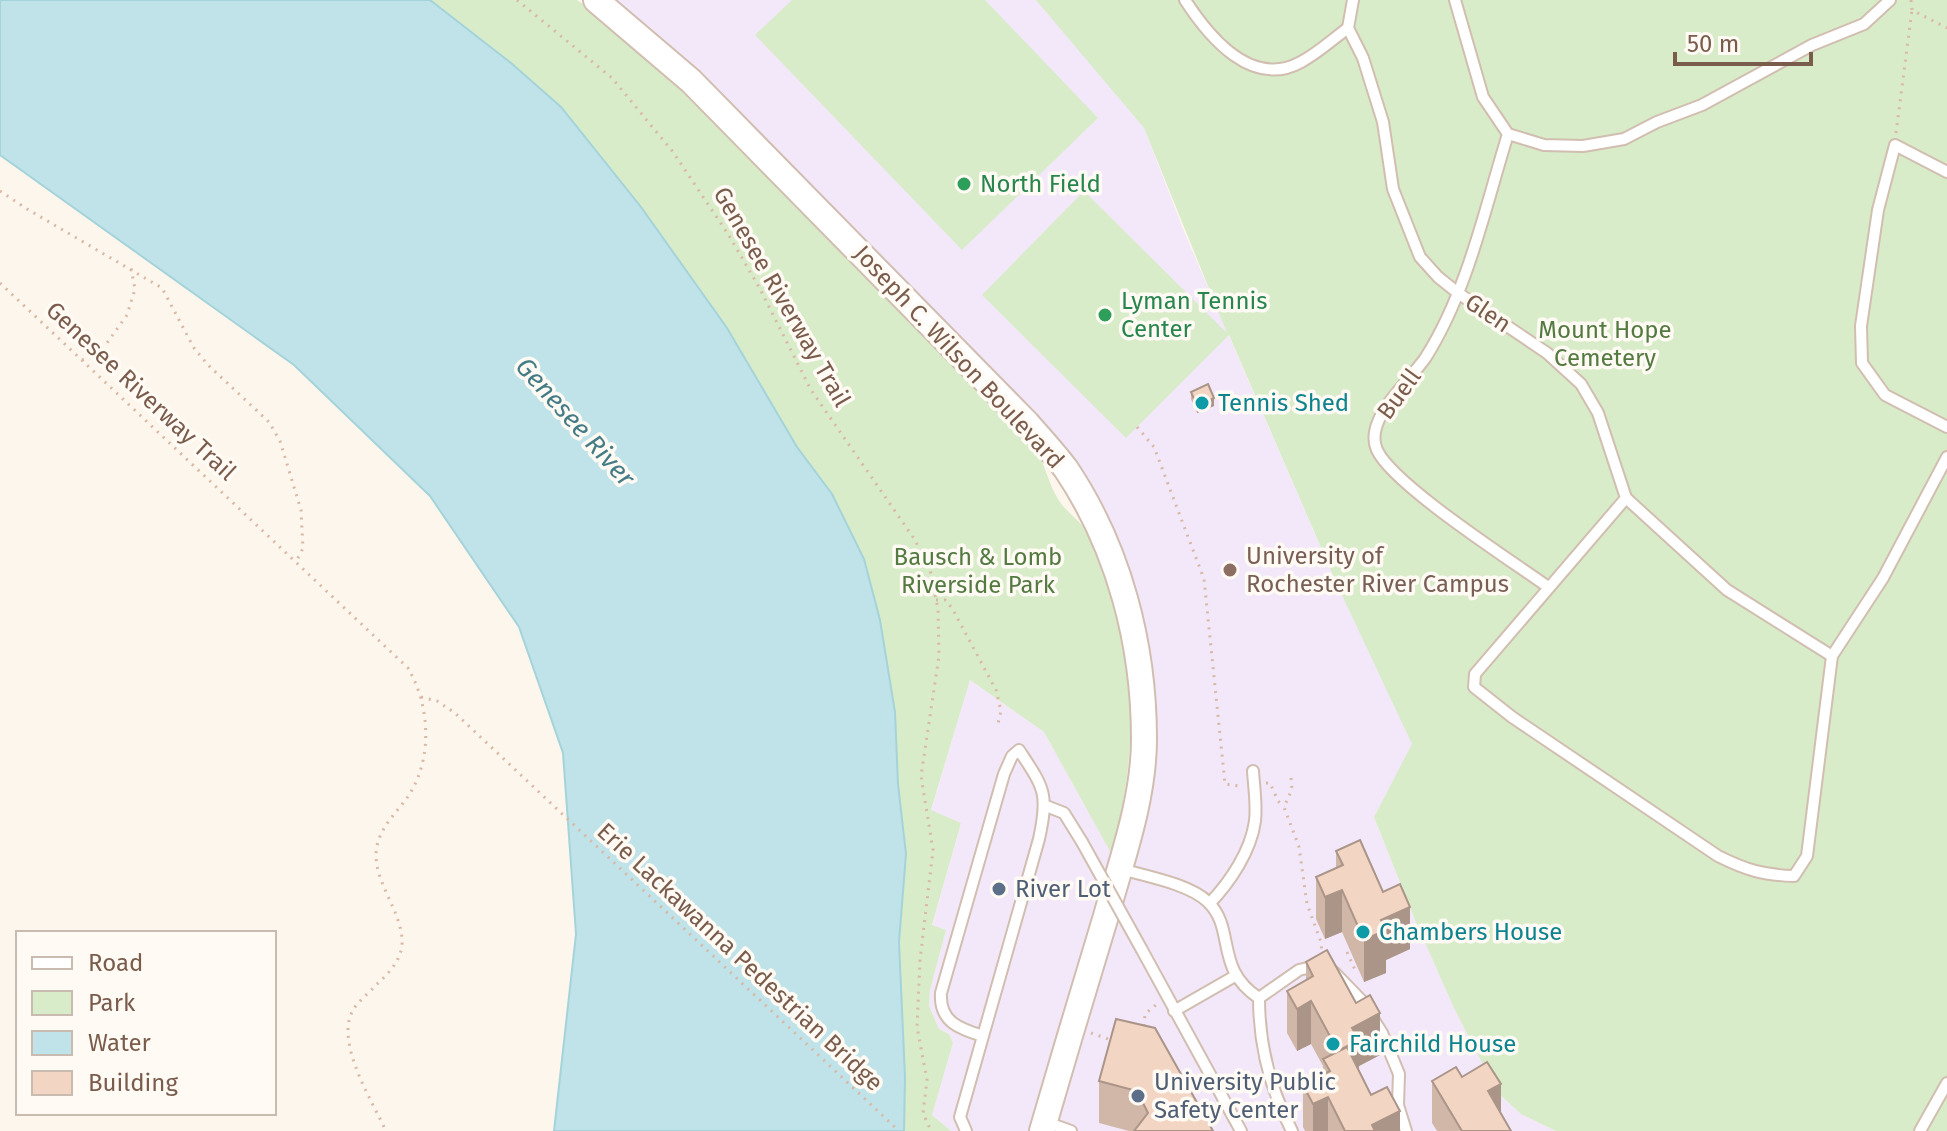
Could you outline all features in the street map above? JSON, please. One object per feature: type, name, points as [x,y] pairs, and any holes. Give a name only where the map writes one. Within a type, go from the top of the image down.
[{"type":"street","name":"Joseph C. Wilson Boulevard","points":[[596,0],[691,81],[1027,423],[1065,469],[1094,519],[1118,574],[1132,625],[1141,676],[1142,760],[1136,802],[1120,869],[1044,1126]]},
{"type":"lane","points":[[1185,0],[1204,29],[1232,54],[1250,65],[1273,70],[1300,63],[1348,28],[1353,0]]},
{"type":"lane","points":[[1455,0],[1483,97],[1508,134],[1544,145],[1583,146],[1624,139],[1702,105],[1812,45],[1864,24],[1890,0]]},
{"type":"lane","name":"Glen","points":[[1348,28],[1363,58],[1383,122],[1393,189],[1420,257],[1458,293],[1547,353],[1581,384],[1598,413],[1626,498]]},
{"type":"lane","name":"Buell","points":[[1508,134],[1458,293],[1426,357],[1382,413],[1375,427],[1374,442],[1384,461],[1405,481],[1548,587]]},
{"type":"lane","points":[[1947,172],[1895,145],[1878,210],[1861,326],[1862,363],[1885,395],[1947,427]]},
{"type":"lane","points":[[1832,656],[1727,590],[1626,498],[1475,674],[1474,687],[1512,717],[1686,835],[1745,869],[1766,875],[1794,876],[1807,856],[1832,656],[1883,578],[1947,457]]},
{"type":"lane","points":[[966,1131],[960,1117],[1039,839],[1046,806],[1042,787],[1019,750],[1008,761],[941,993],[941,1006],[949,1021],[983,1036]]},
{"type":"lane","points":[[1210,903],[1225,887],[1249,843],[1255,819],[1253,771]]},
{"type":"lane","points":[[1046,806],[1064,813],[1082,842],[1241,1131]]},
{"type":"lane","points":[[1120,869],[1183,889],[1210,903],[1218,917],[1235,976],[1259,998]]},
{"type":"lane","points":[[1259,998],[1299,970],[1321,966],[1335,973],[1355,992],[1382,1033],[1399,1074],[1398,1105],[1406,1131]]},
{"type":"lane","points":[[1174,1011],[1235,976]]},
{"type":"lane","points":[[1259,998],[1261,1042],[1270,1080],[1292,1131]]},
{"type":"lane","points":[[1920,1131],[1947,1083]]},
{"type":"lane","points":[[1044,1126],[1071,1131]]},
{"type":"path","name":"Genesee Riverway Trail","points":[[517,0],[612,78],[673,152],[759,287],[811,390],[915,540],[930,570],[936,600],[939,668],[921,776],[933,850],[920,960],[917,1027],[927,1080],[923,1113],[931,1131]]},
{"type":"path","points":[[1895,145],[1911,0]]},
{"type":"path","points":[[1912,10],[1947,28]]},
{"type":"path","points":[[0,191],[162,288],[194,348],[269,422],[280,441],[301,510],[303,548],[296,562]]},
{"type":"path","points":[[82,360],[99,354],[127,315],[135,289],[131,268]]},
{"type":"path","name":"Genesee Riverway Trail","points":[[0,283],[408,668],[421,697],[425,740],[421,770],[385,827],[376,849],[379,871],[401,933],[399,956],[387,975],[355,1007],[347,1032],[350,1050],[386,1131]]},
{"type":"path","points":[[1137,427],[1154,447],[1204,579],[1225,784],[1233,787],[1270,783],[1284,807],[1299,847],[1307,904],[1321,942],[1321,966]]},
{"type":"path","points":[[936,600],[945,600],[952,608],[988,675],[1000,705],[997,728]]},
{"type":"path","name":"Erie Lackawanna Pedestrian Bridge","points":[[421,697],[437,701],[455,713],[899,1131]]},
{"type":"path","points":[[1284,807],[1292,789],[1291,778]]},
{"type":"path","points":[[1145,1034],[1145,1014],[1149,1008],[1167,998]]},
{"type":"path","points":[[1091,1033],[1116,1042]]},
{"type":"shaded area","name":"University of Rochester River Campus","points":[[616,0],[1037,0],[1144,128],[1185,234],[1339,589],[1413,744],[1374,817],[1415,920],[1453,1006],[1497,1092],[1521,1114],[1556,1131],[951,1131],[932,1115],[953,1043],[949,1034],[939,1029],[929,1006],[930,990],[946,930],[932,926],[961,823],[931,811],[970,680],[1044,732],[1127,881],[1155,743],[1155,696],[1149,646],[1136,592],[1118,540],[1094,493],[1067,450],[1034,411],[703,75]]},
{"type":"green space","name":"Bausch & Lomb Riverside Park","points":[[430,0],[577,0],[584,5],[682,90],[1026,438],[1038,455],[1058,499],[1087,531],[1094,544],[1119,620],[1129,686],[1126,787],[1111,853],[1044,732],[970,680],[931,810],[961,823],[932,925],[946,930],[930,990],[929,1006],[939,1029],[949,1034],[953,1043],[932,1115],[951,1131],[904,1131],[905,1077],[899,942],[906,854],[898,784],[895,712],[880,620],[864,559],[832,494],[797,447],[727,328],[641,207],[561,107],[511,63]]},
{"type":"green space","name":"North Field","points":[[792,0],[985,0],[1098,118],[962,250],[755,35]]},
{"type":"green space","name":"Mount Hope Cemetery","points":[[1036,0],[1947,0],[1947,1131],[1556,1131],[1521,1114],[1497,1092],[1453,1006],[1374,817],[1412,744],[1339,589],[1229,335],[1126,438],[982,295],[1084,191],[1227,333],[1144,128]]},
{"type":"water","name":"Genesee River","points":[[0,0],[430,0],[511,63],[561,107],[641,207],[727,328],[797,447],[832,494],[864,559],[880,620],[895,712],[898,784],[906,854],[899,942],[905,1077],[904,1131],[554,1131],[576,934],[563,753],[519,627],[430,496],[294,365],[0,155]]},
{"type":"building","points":[[1208,384],[1214,398],[1197,406],[1191,392]]},
{"type":"building","points":[[1360,840],[1383,892],[1400,884],[1410,907],[1381,920],[1386,930],[1364,940],[1342,890],[1325,897],[1316,877],[1343,865],[1336,851]]},
{"type":"building","points":[[1327,950],[1356,1003],[1370,995],[1380,1013],[1352,1028],[1359,1040],[1338,1051],[1311,1001],[1297,1009],[1287,991],[1313,976],[1306,962]]},
{"type":"building","points":[[1116,1019],[1155,1028],[1213,1131],[1134,1131],[1148,1113],[1137,1091],[1099,1081]]},
{"type":"building","points":[[1347,1047],[1371,1095],[1387,1087],[1400,1111],[1372,1125],[1375,1131],[1345,1131],[1328,1097],[1313,1104],[1303,1085],[1330,1071],[1323,1059]]},
{"type":"building","points":[[1487,1062],[1501,1084],[1488,1091],[1511,1131],[1462,1131],[1432,1081],[1456,1067],[1462,1077]]},
{"type":"place","name":"North Field","points":[[964,184]]},
{"type":"place","name":"Lyman Tennis Center","points":[[1105,315]]},
{"type":"place","name":"Tennis Shed","points":[[1202,403]]},
{"type":"place","name":"University of Rochester River Campus","points":[[1230,570]]},
{"type":"place","name":"River Lot","points":[[999,889]]},
{"type":"place","name":"Chambers House","points":[[1363,932]]},
{"type":"place","name":"Fairchild House","points":[[1333,1044]]},
{"type":"place","name":"University Public Safety Center","points":[[1138,1096]]}]
